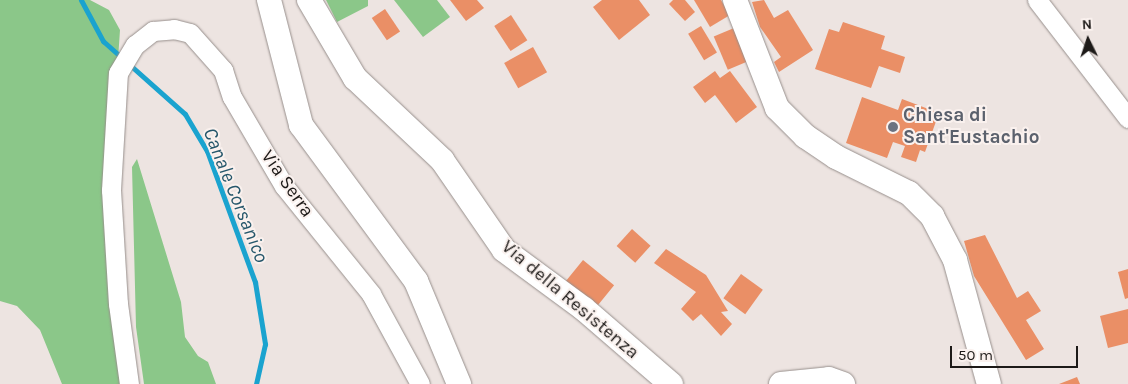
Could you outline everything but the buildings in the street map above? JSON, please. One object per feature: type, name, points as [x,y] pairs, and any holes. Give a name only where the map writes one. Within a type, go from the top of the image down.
[{"type":"street","points":[[269,0],[301,125],[416,281],[459,384]]},
{"type":"street","name":"Via della Resistenza","points":[[310,0],[355,78],[442,160],[504,250],[584,309],[671,384]]},
{"type":"street","points":[[735,0],[777,108],[805,136],[836,157],[909,193],[932,216],[955,260],[989,384]]},
{"type":"street","points":[[1037,0],[1128,118]]},
{"type":"street","name":"Via Serra","points":[[129,384],[120,332],[111,190],[118,73],[135,45],[154,31],[174,29],[190,34],[208,50],[284,186],[371,294],[420,384]]},
{"type":"street","points":[[780,384],[829,378],[844,384]]},
{"type":"green space","points":[[0,0],[90,0],[109,10],[120,30],[106,238],[120,384],[62,384],[40,330],[17,306],[0,301]]},
{"type":"green space","points":[[326,0],[368,0],[368,6],[337,22]]},
{"type":"green space","points":[[394,0],[437,0],[450,17],[423,37]]},
{"type":"green space","points":[[137,159],[181,302],[185,337],[198,356],[208,362],[216,384],[144,384],[136,327],[132,167]]},
{"type":"waterway","name":"Canale Corsanico","points":[[81,0],[103,41],[185,114],[207,151],[255,282],[265,344],[256,384]]},
{"type":"place","name":"Chiesa di Sant'Eustachio","points":[[893,127]]}]
